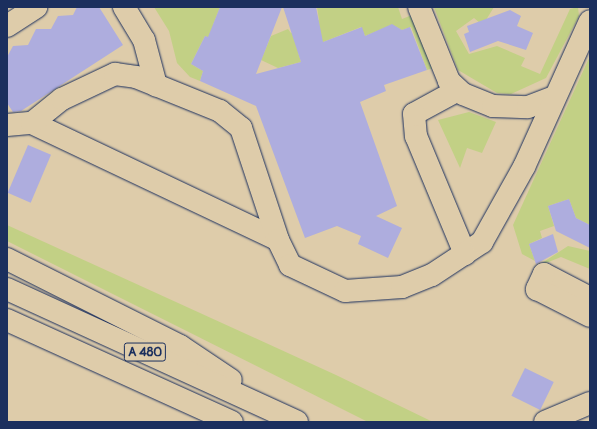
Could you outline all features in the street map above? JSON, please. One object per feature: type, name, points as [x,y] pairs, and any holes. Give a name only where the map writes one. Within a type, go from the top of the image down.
[{"type":"main road","points":[[7,26],[36,7]]},
{"type":"main road","points":[[124,7],[144,40],[156,85]]},
{"type":"main road","points":[[419,7],[449,80],[458,90],[493,106],[528,107],[554,97]]},
{"type":"main road","points":[[32,124],[62,99],[115,74],[156,85],[220,111],[241,128],[278,240],[290,265],[345,291],[402,287],[432,275],[482,242],[499,216],[590,21]]},
{"type":"main road","points":[[458,90],[414,114],[416,136],[464,254]]},
{"type":"main road","points":[[7,125],[32,124],[278,240]]},
{"type":"main road","points":[[7,259],[180,346],[290,419]]},
{"type":"main road","points":[[590,298],[544,274],[537,289],[590,316]]},
{"type":"main road","name":"A 480","points":[[7,289],[290,419]]},
{"type":"main road","name":"A 480","points":[[7,320],[232,422]]},
{"type":"main road","points":[[545,422],[590,403]]},
{"type":"green space","points":[[154,7],[220,7],[213,25],[234,35],[229,46],[205,36],[191,64],[203,71],[200,81],[190,77],[177,63],[169,31]]},
{"type":"green space","points":[[317,7],[398,7],[402,19],[412,15],[433,68],[427,70],[411,27],[402,30],[392,25],[365,36],[361,27],[298,52],[301,62],[278,68],[261,60],[271,36],[288,29],[291,33],[319,20]]},
{"type":"green space","points":[[434,7],[494,7],[486,20],[480,23],[474,18],[456,31],[469,54],[497,46],[525,58],[521,66],[540,74],[570,9],[578,7],[579,16],[546,78],[511,94],[497,93],[458,70]]},
{"type":"green space","points":[[590,56],[590,225],[576,218],[569,199],[548,206],[554,226],[540,231],[542,238],[529,244],[535,261],[522,254],[513,225]]},
{"type":"green space","points":[[469,112],[496,122],[482,153],[467,148],[460,168],[438,120]]},
{"type":"green space","points":[[7,225],[336,375],[433,422],[368,422],[7,241]]},
{"type":"green space","points":[[568,246],[590,251],[590,269],[561,257],[536,267]]},
{"type":"building","points":[[77,7],[99,7],[123,45],[21,111],[13,112],[7,103],[7,57],[13,46],[28,45],[36,29],[51,29],[58,16],[73,15]]},
{"type":"building","points":[[220,7],[282,7],[256,74],[301,62],[283,7],[316,7],[323,42],[362,27],[365,36],[392,24],[402,30],[410,27],[427,70],[384,85],[386,91],[360,102],[397,206],[376,216],[402,228],[388,258],[358,244],[361,236],[337,226],[305,238],[256,106],[200,81],[203,71],[191,64],[205,36],[208,37]]},
{"type":"building","points":[[510,10],[521,16],[517,26],[533,33],[526,50],[498,41],[470,52],[464,34],[469,32],[467,26]]},
{"type":"building","points":[[28,145],[51,155],[31,203],[8,193]]},
{"type":"building","points":[[569,199],[576,218],[590,225],[590,248],[556,231],[548,206]]},
{"type":"building","points":[[553,234],[558,252],[536,264],[529,244]]},
{"type":"building","points":[[525,368],[554,382],[540,410],[511,396]]}]
